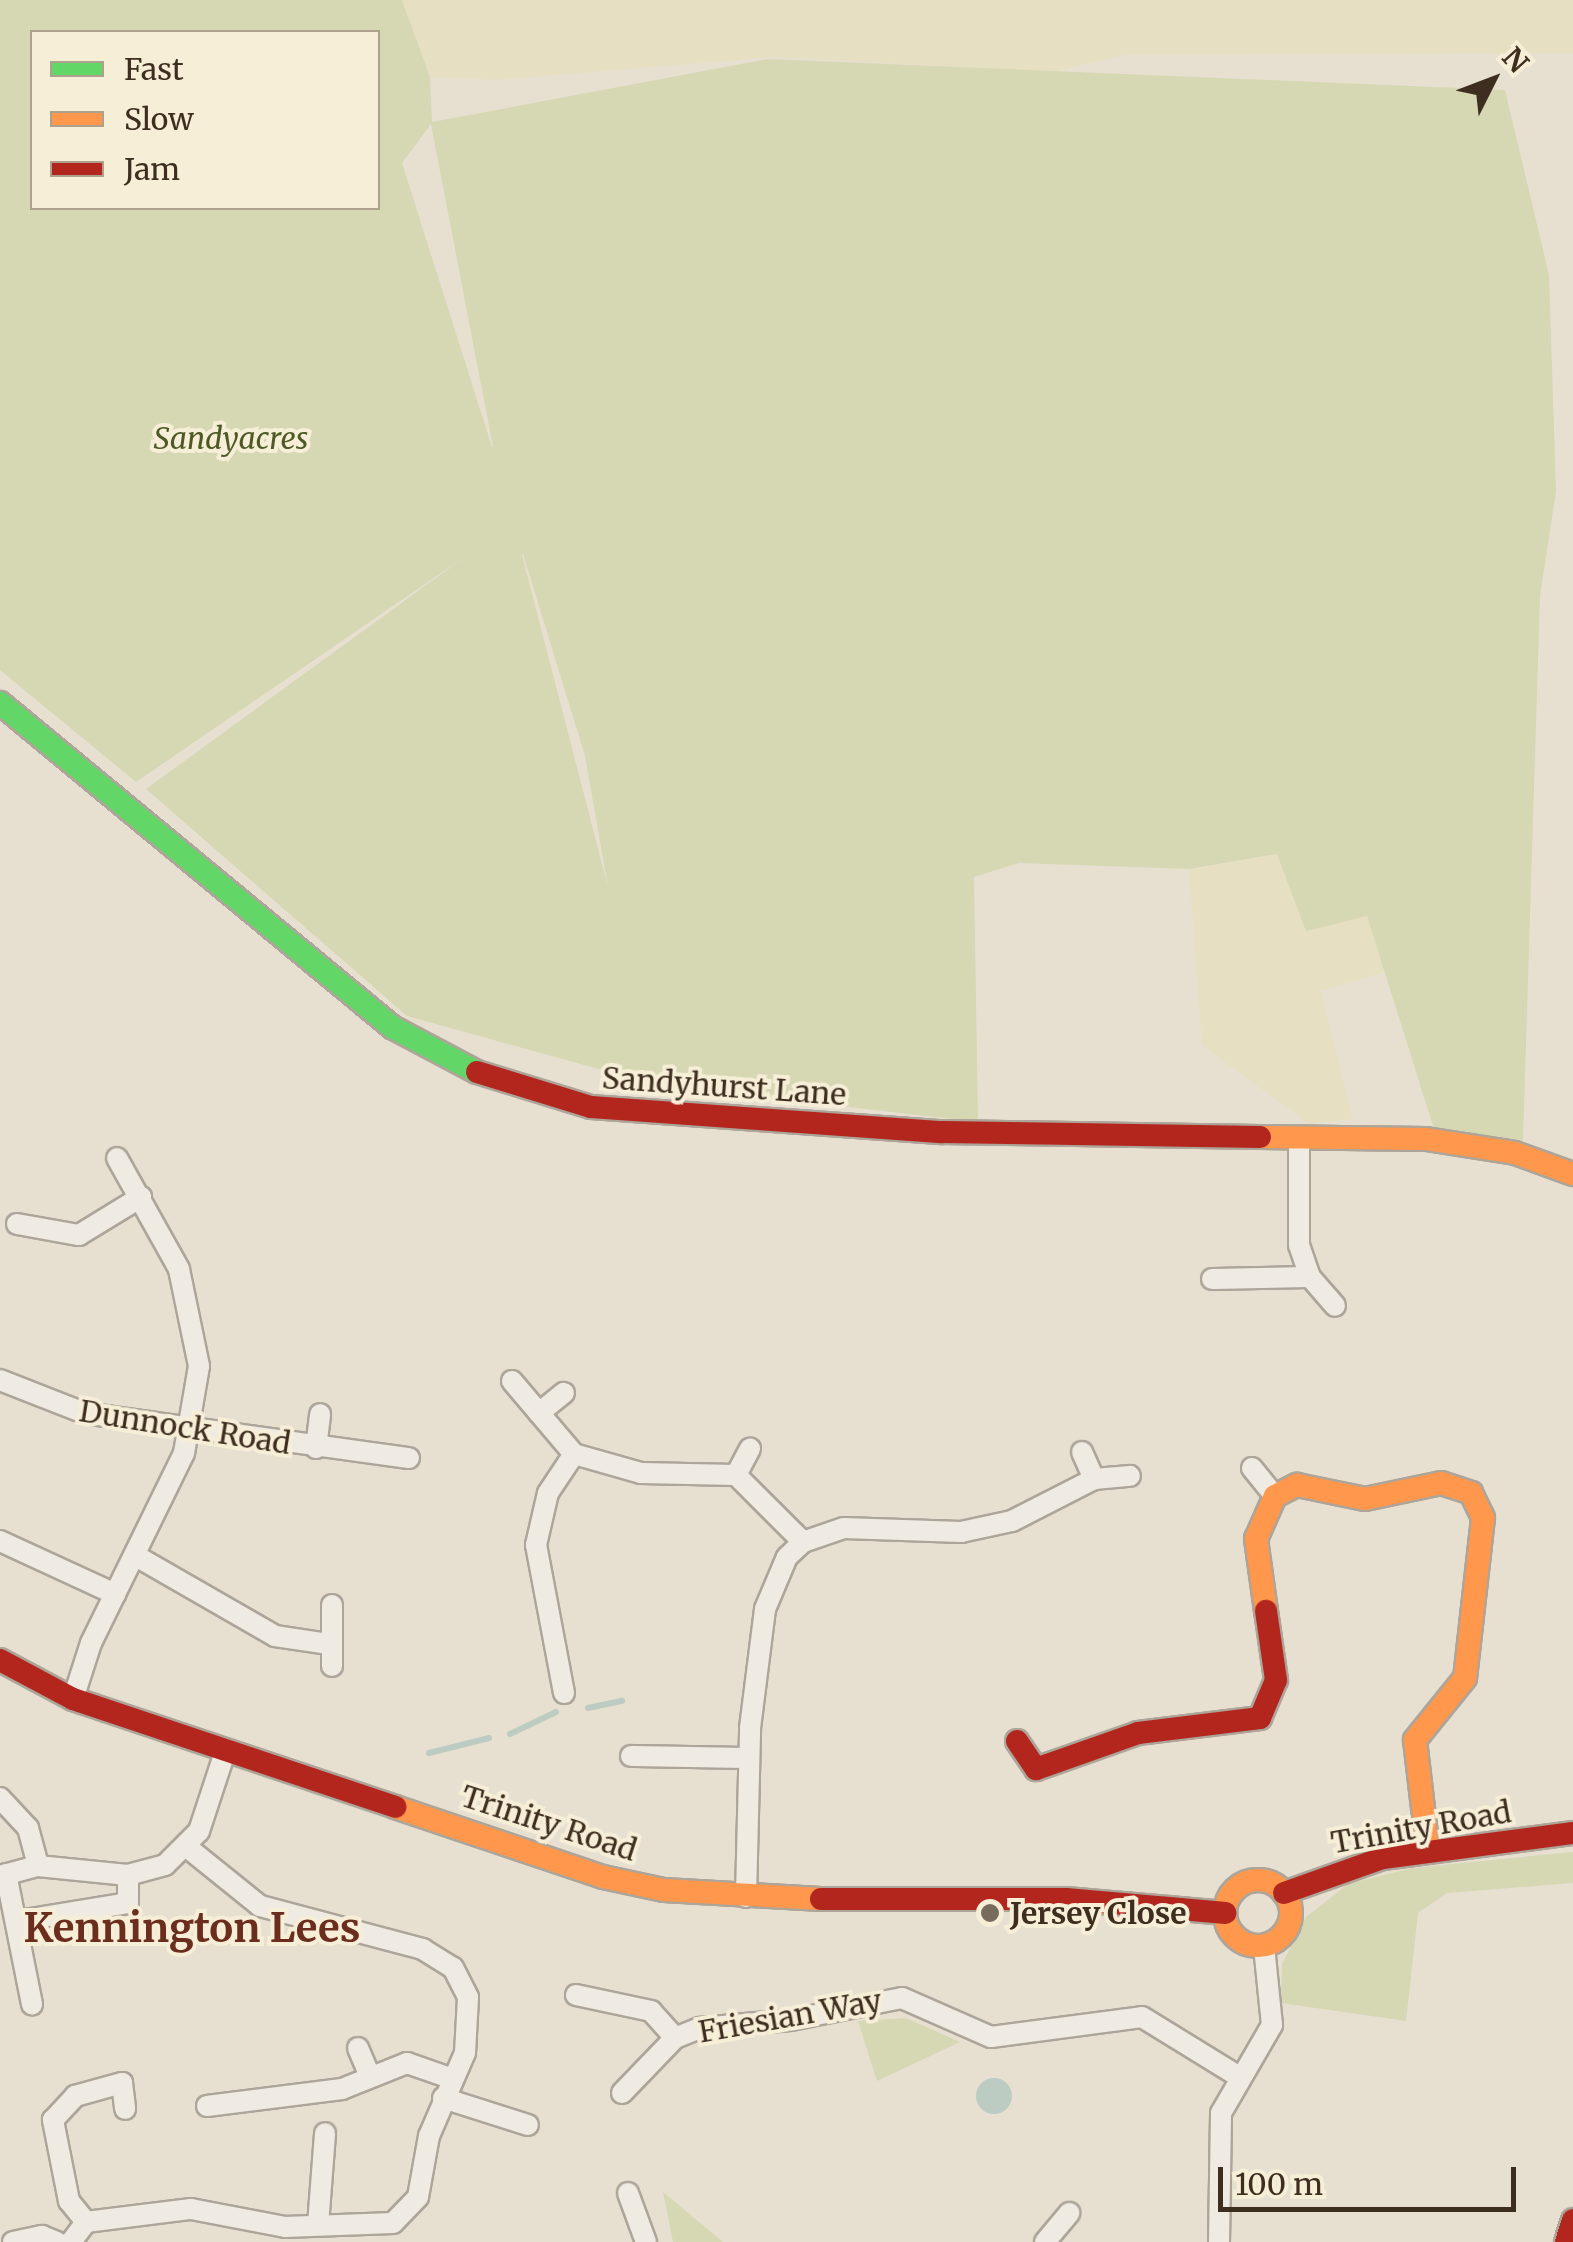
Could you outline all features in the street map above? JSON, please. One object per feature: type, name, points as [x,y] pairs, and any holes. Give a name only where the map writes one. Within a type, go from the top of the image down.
[{"type":"street","name":"Sandyhurst Lane","points":[[0,702],[392,1028],[492,1082],[592,1107],[942,1132],[1426,1139],[1514,1153],[1573,1174]]},
{"type":"street","points":[[1298,1138],[1299,1244],[1310,1277],[1334,1306]]},
{"type":"street","points":[[73,1699],[115,1594],[136,1556],[190,1429],[196,1325],[179,1269],[117,1158]]},
{"type":"street","points":[[17,1224],[79,1236],[141,1198]]},
{"type":"street","points":[[1212,1280],[1310,1277]]},
{"type":"street","name":"Dunnock Road","points":[[0,1380],[84,1413],[408,1458]]},
{"type":"street","points":[[512,1381],[574,1454],[641,1472],[736,1475],[803,1542]]},
{"type":"street","points":[[539,1413],[564,1393]]},
{"type":"street","name":"Dunnock Road","points":[[316,1448],[320,1414]]},
{"type":"street","points":[[736,1475],[750,1449]]},
{"type":"street","points":[[1082,1452],[1094,1479]]},
{"type":"street","points":[[564,1693],[536,1545],[548,1494],[574,1454]]},
{"type":"street","points":[[1252,1468],[1275,1496]]},
{"type":"street","points":[[746,1897],[749,1758],[772,1585],[803,1542],[858,1527],[961,1532],[1012,1521],[1094,1479],[1130,1476]]},
{"type":"street","points":[[1017,1742],[1036,1769],[1138,1733],[1243,1726],[1260,1718],[1276,1680],[1256,1540],[1275,1496],[1298,1486],[1365,1499],[1441,1483],[1471,1494],[1478,1505],[1465,1678],[1415,1740],[1428,1851]]},
{"type":"street","points":[[0,1542],[115,1594]]},
{"type":"street","points":[[136,1556],[275,1636],[329,1644]]},
{"type":"street","points":[[332,1605],[332,1666]]},
{"type":"street","name":"Trinity Road","points":[[0,1660],[73,1699],[603,1876],[746,1897],[1066,1899],[1225,1912]]},
{"type":"street","points":[[32,2004],[18,1921],[3,1875],[38,1866],[128,1876],[165,1864],[187,1847],[226,1749]]},
{"type":"street","points":[[631,1756],[749,1758]]},
{"type":"street","points":[[0,1798],[28,1828],[38,1866]]},
{"type":"street","name":"Trinity Road","points":[[1284,1893],[1333,1870],[1428,1851],[1573,1833]]},
{"type":"street","points":[[71,2242],[86,2222],[214,2209],[260,2233],[318,2224],[398,2233],[418,2197],[446,2088],[471,2023],[452,1968],[422,1949],[260,1906],[187,1847]]},
{"type":"street","points":[[18,1921],[128,1904],[128,1876]]},
{"type":"street","points":[[1248,1882],[1268,1882],[1284,1893],[1289,1925],[1264,1946],[1237,1938],[1225,1912],[1232,1894],[1248,1882]]},
{"type":"street","points":[[1219,2242],[1216,2135],[1238,2076],[1268,2042],[1272,2025],[1264,1946]]},
{"type":"street","name":"Friesian Way","points":[[576,1994],[652,2012],[675,2038]]},
{"type":"street","name":"Friesian Way","points":[[622,2093],[675,2038],[725,2022],[792,2020],[902,1998],[991,2036],[1142,2017],[1238,2076]]},
{"type":"street","points":[[358,2048],[369,2074]]},
{"type":"street","points":[[207,2106],[342,2090],[369,2074],[408,2063],[446,2088],[528,2125]]},
{"type":"street","points":[[86,2222],[69,2201],[53,2120],[76,2096],[122,2083],[125,2109]]},
{"type":"street","points":[[318,2224],[325,2133]]},
{"type":"street","points":[[628,2193],[646,2242]]},
{"type":"street","points":[[1045,2242],[1069,2212]]},
{"type":"street","points":[[1566,2242],[1573,2220]]},
{"type":"street","points":[[13,2242],[42,2236],[56,2242]]},
{"type":"shaded area","points":[[402,0],[1573,0],[1573,53],[1125,55],[1052,72],[773,57],[497,80],[430,77]]},
{"type":"shaded area","points":[[1278,854],[1367,916],[1385,972],[1321,991],[1353,1119],[1309,1124],[1202,1045],[1189,869]]},
{"type":"shaded area","points":[[994,2078],[1007,2083],[1012,2096],[1007,2109],[994,2114],[981,2109],[976,2096],[981,2083]]},
{"type":"green space","name":"Sandyacres","points":[[0,0],[402,0],[430,77],[432,122],[768,59],[1505,90],[1549,275],[1556,491],[1540,596],[1523,1140],[1434,1129],[1367,916],[1306,931],[1277,854],[1189,869],[1019,863],[974,877],[978,1122],[657,1085],[407,1016],[146,789],[466,556],[136,782],[0,670]],"holes":[[[431,124],[493,447],[402,163]],[[522,555],[585,756],[608,887]]]},
{"type":"green space","points":[[1573,1852],[1573,1883],[1447,1893],[1418,1913],[1406,2021],[1281,2003],[1282,1964],[1306,1917],[1348,1884],[1412,1868]]},
{"type":"green space","points":[[906,2018],[960,2042],[877,2081],[858,2021]]},
{"type":"green space","points":[[663,2192],[723,2242],[673,2242]]},
{"type":"waterway","points":[[588,1708],[622,1701]]},
{"type":"waterway","points":[[510,1734],[556,1712]]},
{"type":"waterway","points":[[429,1753],[489,1738]]},
{"type":"traffic: fast","points":[[0,703],[392,1027],[477,1072]]},
{"type":"traffic: slow","points":[[1260,1137],[1426,1139],[1515,1153],[1573,1174]]},
{"type":"traffic: slow","points":[[1266,1611],[1256,1539],[1275,1496],[1297,1485],[1365,1499],[1441,1483],[1471,1493],[1483,1518],[1465,1678],[1415,1740],[1428,1851]]},
{"type":"traffic: slow","points":[[395,1807],[603,1877],[664,1890],[821,1899]]},
{"type":"traffic: slow","points":[[1258,1880],[1281,1890],[1291,1913],[1281,1936],[1258,1946],[1235,1936],[1225,1913],[1235,1890],[1258,1880]]},
{"type":"traffic: jam","points":[[477,1072],[591,1107],[942,1132],[1260,1137]]},
{"type":"traffic: jam","points":[[1017,1741],[1036,1769],[1138,1733],[1260,1718],[1276,1680],[1266,1611]]},
{"type":"traffic: jam","points":[[0,1660],[73,1699],[395,1807]]},
{"type":"traffic: jam","points":[[1284,1893],[1383,1858],[1573,1833]]},
{"type":"traffic: jam","points":[[821,1899],[1066,1899],[1225,1913]]},
{"type":"traffic: jam","points":[[1566,2242],[1573,2220]]},
{"type":"place","name":"Jersey Close","points":[[990,1913]]},
{"type":"district","name":"Kennington Lees","points":[[192,1928]]}]
